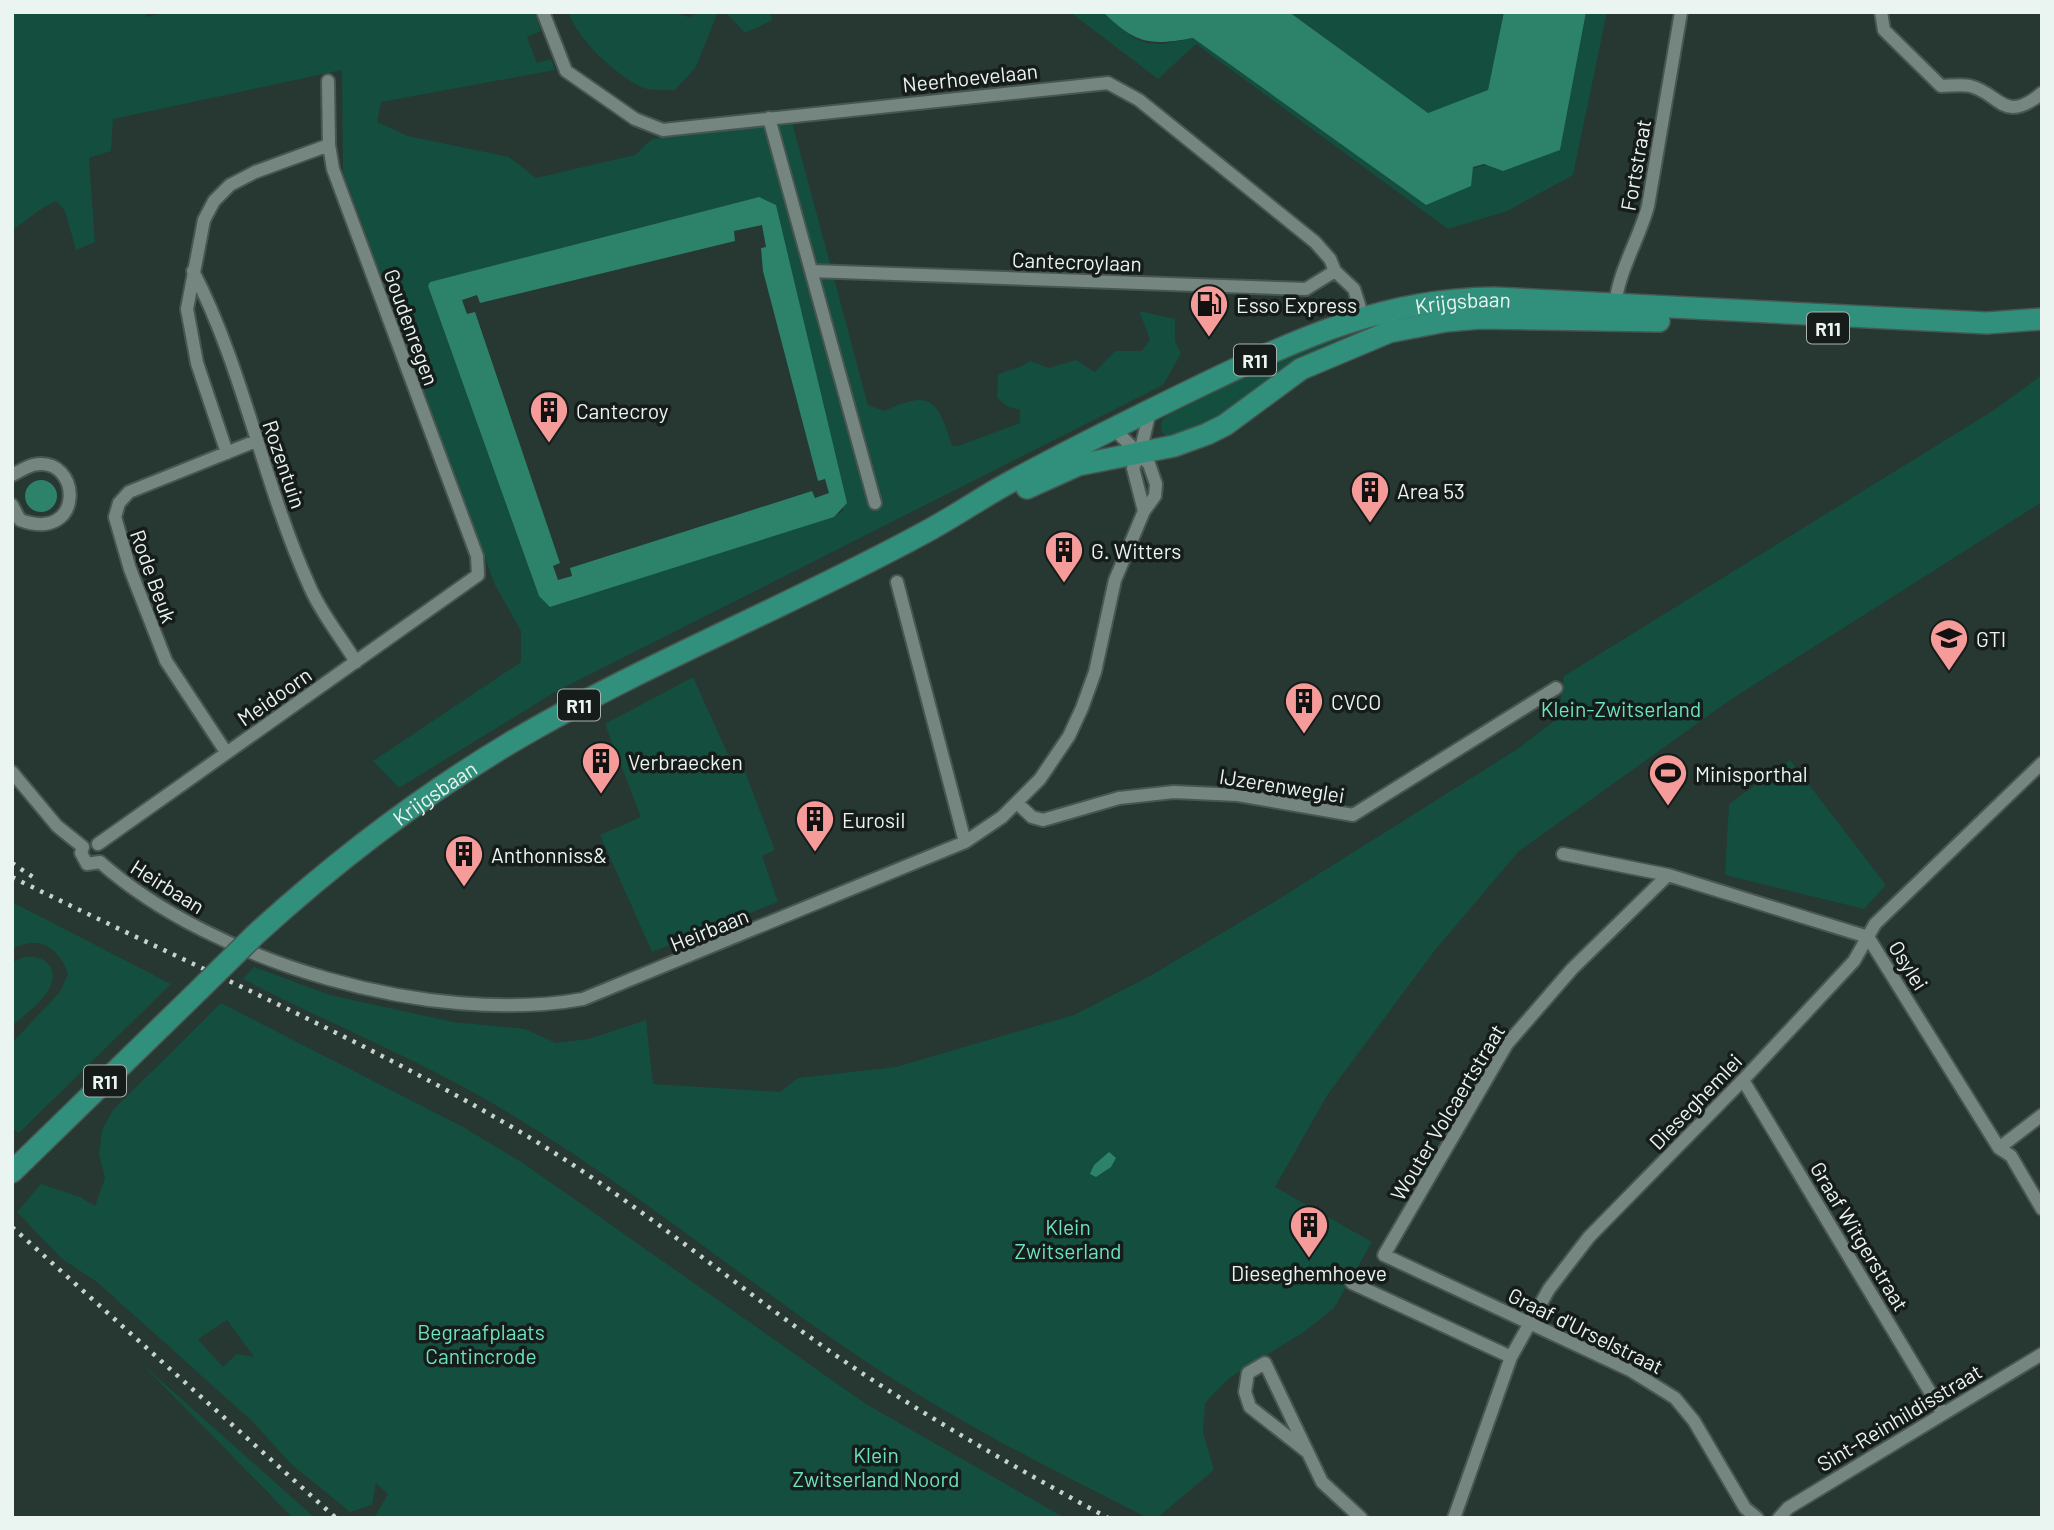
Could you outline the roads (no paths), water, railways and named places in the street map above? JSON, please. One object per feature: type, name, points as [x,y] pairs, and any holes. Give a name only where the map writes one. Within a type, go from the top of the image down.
[{"type":"main road","name":"Krijgsbaan","points":[[12,1172],[256,934],[379,829],[510,743],[934,527],[1006,484],[1274,350],[1363,317],[1426,301],[1458,298],[1615,312],[1986,335],[2042,332]]},
{"type":"main road","name":"Krijgsbaan","points":[[934,527],[961,519],[1078,464],[1174,446],[1225,425],[1301,369],[1389,332],[1446,321],[1615,312],[1987,323],[2042,319]]},
{"type":"street","name":"Neerhoevelaan","points":[[543,12],[566,71],[652,128],[674,130],[1108,83],[1139,100],[1315,242],[1330,259],[1335,271],[1354,289],[1363,317]]},
{"type":"street","name":"Fortstraat","points":[[1615,312],[1617,289],[1642,230],[1648,206],[1681,12]]},
{"type":"street","points":[[1881,12],[1884,30],[1941,86],[1970,86],[2006,105],[2028,104],[2042,93]]},
{"type":"street","name":"Goudenregen","points":[[328,81],[329,145],[333,169],[477,556],[479,567],[473,582]]},
{"type":"street","points":[[769,118],[875,503]]},
{"type":"street","points":[[227,453],[192,342],[187,309],[192,271],[204,220],[214,201],[230,185],[329,145]]},
{"type":"street","name":"Rozentuin","points":[[192,271],[212,308],[256,441],[309,587],[356,662]]},
{"type":"street","name":"Cantecroylaan","points":[[812,271],[1306,289],[1335,271]]},
{"type":"street","name":"Heirbaan","points":[[100,862],[125,885],[173,914],[234,945],[304,971],[435,1000],[499,1006],[542,1006],[583,999],[657,971],[965,842],[1017,803],[1055,759],[1082,708],[1095,673],[1115,580],[1144,511],[1133,468],[1140,453],[1150,411]]},
{"type":"street","points":[[1114,429],[1140,453]]},
{"type":"street","name":"Rode Beuk","points":[[226,752],[166,661],[130,569],[115,517],[119,503],[129,492],[256,441]]},
{"type":"street","points":[[12,475],[33,465],[51,466],[63,474],[70,488],[69,506],[63,517],[49,524],[36,525],[20,520],[12,505]]},
{"type":"street","name":"Meidoorn","points":[[98,844],[226,752],[473,582]]},
{"type":"street","points":[[897,582],[965,842]]},
{"type":"street","name":"IJzerenweglei","points":[[1017,803],[1032,817],[1043,820],[1119,798],[1201,792],[1353,815],[1556,688]]},
{"type":"street","name":"Dieseghemlei","points":[[1454,1518],[1511,1357],[1528,1322],[1589,1237],[1743,1080],[1854,961],[1875,924],[2042,763]]},
{"type":"street","points":[[12,772],[57,827],[83,847]]},
{"type":"street","points":[[90,842],[98,844],[103,849],[100,862],[87,864],[82,859],[83,847],[90,842]]},
{"type":"street","name":"Osylei","points":[[1563,854],[1668,875],[1868,937],[1999,1148],[2011,1156],[2042,1209]]},
{"type":"street","name":"Wouter Volcaertstraat","points":[[1384,1255],[1507,1044],[1572,969],[1668,875]]},
{"type":"street","name":"Graaf Witgerstraat","points":[[1743,1080],[1942,1412]]},
{"type":"street","points":[[1999,1148],[2042,1115]]},
{"type":"street","name":"Graaf d'Urselstraat","points":[[1384,1255],[1630,1370],[1675,1398],[1694,1421],[1745,1508],[1757,1518]]},
{"type":"street","points":[[1352,1283],[1511,1357]]},
{"type":"street","name":"Sint-Reinhildisstraat","points":[[1779,1518],[1788,1507],[2042,1354]]},
{"type":"street","points":[[1306,1451],[1250,1407],[1245,1392],[1248,1373],[1265,1363],[1322,1482],[1361,1518]]},
{"type":"railway","points":[[12,863],[36,879]]},
{"type":"railway","points":[[12,877],[340,1035],[532,1139],[612,1191],[844,1361],[974,1443],[1108,1518]]},
{"type":"railway","points":[[12,1227],[336,1518]]},
{"type":"place","name":"Esso Express","points":[[1209,338]]},
{"type":"place","name":"Cantecroy","points":[[549,444]]},
{"type":"place","name":"Area 53","points":[[1370,524]]},
{"type":"place","name":"G. Witters","points":[[1064,584]]},
{"type":"place","name":"GTI","points":[[1949,672]]},
{"type":"place","name":"CVCO","points":[[1304,735]]},
{"type":"place","name":"Verbraecken","points":[[601,795]]},
{"type":"place","name":"Minisporthal","points":[[1668,807]]},
{"type":"place","name":"Eurosil","points":[[815,853]]},
{"type":"place","name":"Anthonniss&","points":[[464,888]]},
{"type":"place","name":"Dieseghemhoeve","points":[[1309,1259]]},
{"type":"park label","name":"Klein-Zwitserland","points":[[1621,708]]},
{"type":"park label","name":"Klein Zwitserland","points":[[1068,1238]]},
{"type":"park label","name":"Begraafplaats Cantincrode","points":[[481,1343]]},
{"type":"park label","name":"Klein Zwitserland Noord","points":[[876,1466]]}]
